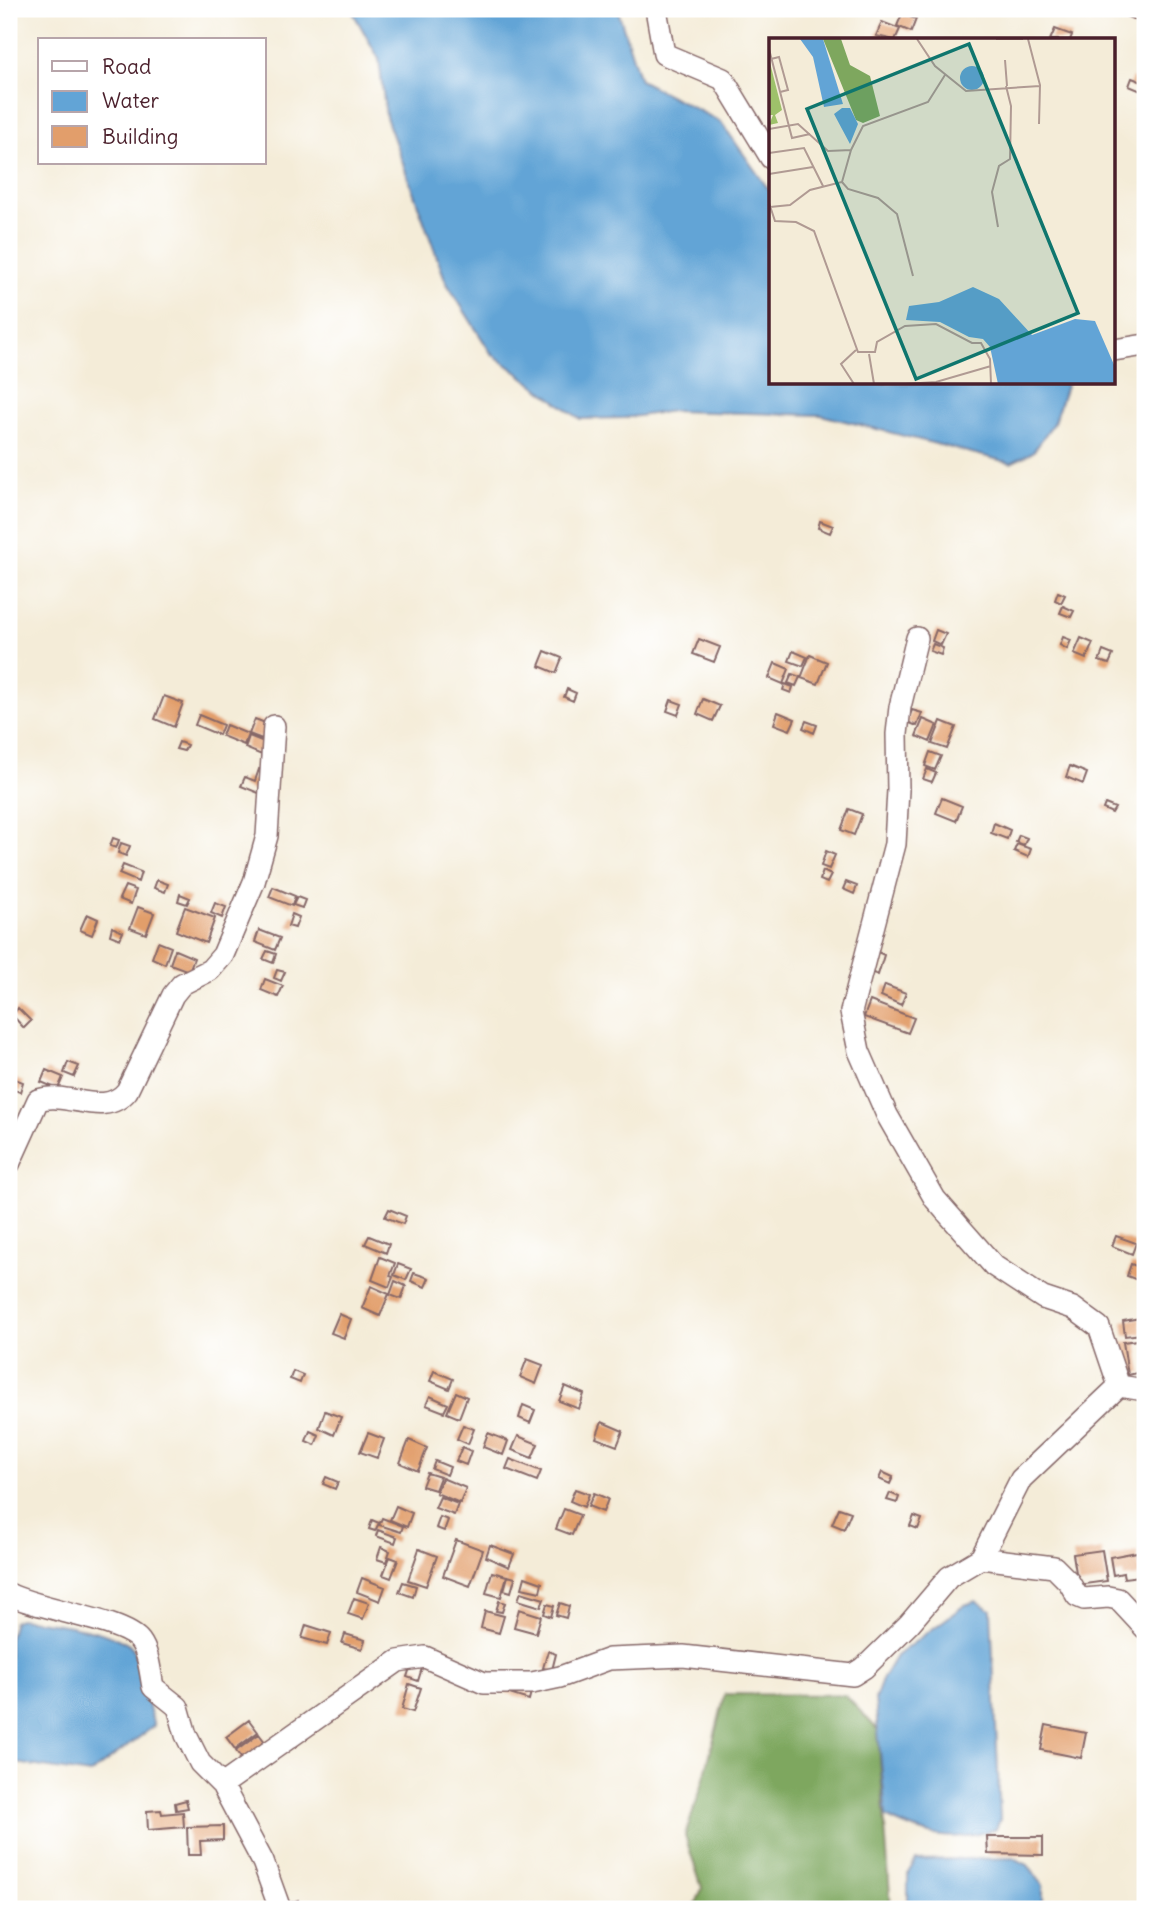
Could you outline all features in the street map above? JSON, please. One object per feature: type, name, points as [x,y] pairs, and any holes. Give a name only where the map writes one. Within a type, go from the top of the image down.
[{"type":"street","points":[[656,9],[664,54],[723,79],[769,155]]},
{"type":"street","points":[[1116,349],[1145,345]]},
{"type":"street","points":[[917,638],[900,707],[897,734],[895,844],[851,1012],[859,1051],[887,1115],[934,1199],[994,1266],[1042,1298],[1073,1308],[1099,1327],[1119,1386]]},
{"type":"street","points":[[9,1164],[38,1100],[55,1098],[107,1105],[120,1100],[127,1091],[173,995],[182,984],[210,970],[223,954],[254,882],[267,836],[274,726]]},
{"type":"street","points":[[1119,1386],[1145,1390]]},
{"type":"street","points":[[222,1785],[398,1661],[425,1657],[484,1683],[532,1683],[560,1677],[609,1660],[683,1656],[853,1675],[864,1668],[909,1624],[949,1577],[981,1558],[1021,1479],[1119,1386]]},
{"type":"street","points":[[981,1558],[1054,1567],[1069,1581],[1077,1596],[1084,1599],[1118,1599],[1145,1628]]},
{"type":"street","points":[[9,1594],[22,1601],[69,1612],[133,1633],[141,1642],[153,1687],[178,1707],[186,1735],[200,1763],[222,1785],[263,1863],[280,1909]]},
{"type":"green space","points":[[725,1694],[845,1695],[878,1730],[891,1909],[694,1909],[702,1888],[685,1836],[703,1782]]},
{"type":"water","points":[[351,9],[620,9],[619,14],[640,80],[721,122],[769,190],[769,385],[1066,385],[1054,422],[1033,452],[1011,463],[821,415],[672,411],[624,418],[580,419],[491,353],[446,282],[386,117],[379,59]]},
{"type":"water","points":[[976,1601],[991,1610],[1000,1818],[996,1829],[981,1834],[940,1836],[913,1829],[886,1817],[875,1699],[896,1656],[965,1605]]},
{"type":"water","points":[[19,1619],[95,1631],[123,1641],[133,1648],[154,1726],[90,1774],[9,1762],[9,1639],[14,1621]]},
{"type":"water","points":[[1014,1858],[1028,1865],[1043,1885],[1043,1909],[908,1909],[908,1873],[916,1860]]},
{"type":"building","points":[[1127,9],[1145,11],[1145,24],[1125,16]]},
{"type":"building","points":[[902,14],[916,19],[911,32],[897,26]]},
{"type":"building","points":[[882,22],[900,29],[896,38],[876,36]]},
{"type":"building","points":[[1055,29],[1072,35],[1071,38],[1051,38]]},
{"type":"building","points":[[1132,78],[1145,83],[1141,91],[1129,86]]},
{"type":"building","points":[[820,521],[833,526],[830,533],[818,528]]},
{"type":"building","points":[[1058,592],[1065,595],[1061,603],[1055,600]]},
{"type":"building","points":[[1063,606],[1074,611],[1071,617],[1060,613]]},
{"type":"building","points":[[936,630],[946,634],[941,645],[932,641]]},
{"type":"building","points":[[1063,637],[1071,640],[1067,649],[1060,645]]},
{"type":"building","points":[[1081,638],[1093,643],[1086,659],[1074,654]]},
{"type":"building","points":[[699,639],[720,647],[714,662],[693,654]]},
{"type":"building","points":[[933,644],[943,648],[941,655],[930,651]]},
{"type":"building","points":[[545,651],[562,658],[556,673],[539,666]]},
{"type":"building","points":[[793,651],[807,657],[803,666],[789,661]]},
{"type":"building","points":[[1103,651],[1113,655],[1109,664],[1099,661]]},
{"type":"building","points":[[810,655],[827,662],[818,684],[801,678]]},
{"type":"building","points":[[775,663],[789,669],[783,684],[769,678]]},
{"type":"building","points":[[792,674],[800,677],[796,686],[788,683]]},
{"type":"building","points":[[785,684],[793,687],[791,693],[783,690]]},
{"type":"building","points":[[567,689],[576,693],[573,701],[564,697]]},
{"type":"building","points":[[164,696],[183,703],[174,727],[155,719]]},
{"type":"building","points":[[703,699],[720,706],[713,721],[697,714]]},
{"type":"building","points":[[671,700],[682,704],[678,715],[667,711]]},
{"type":"building","points":[[912,710],[922,713],[917,726],[907,722]]},
{"type":"building","points":[[778,712],[795,719],[790,730],[774,724]]},
{"type":"building","points":[[199,715],[223,725],[219,735],[195,725]]},
{"type":"building","points":[[255,719],[268,724],[262,739],[249,734]]},
{"type":"building","points":[[923,719],[937,725],[930,742],[916,736]]},
{"type":"building","points":[[806,721],[817,725],[814,733],[803,728]]},
{"type":"building","points":[[941,721],[956,727],[947,749],[932,744]]},
{"type":"building","points":[[226,725],[248,734],[244,745],[222,736]]},
{"type":"building","points":[[249,736],[269,744],[264,756],[245,748]]},
{"type":"building","points":[[179,742],[187,745],[184,751],[176,749]]},
{"type":"building","points":[[930,752],[941,756],[935,770],[925,766]]},
{"type":"building","points":[[1070,766],[1087,773],[1083,784],[1066,777]]},
{"type":"building","points":[[259,769],[268,773],[261,794],[241,786],[245,777],[255,781]]},
{"type":"building","points":[[927,769],[936,773],[932,782],[923,779]]},
{"type":"building","points":[[942,798],[962,806],[956,821],[936,813]]},
{"type":"building","points":[[1105,804],[1115,808],[1112,813],[1103,809]]},
{"type":"building","points":[[849,809],[862,814],[854,835],[841,830]]},
{"type":"building","points":[[994,823],[1010,830],[1007,839],[991,833]]},
{"type":"building","points":[[1019,835],[1027,838],[1024,845],[1016,842]]},
{"type":"building","points":[[113,838],[119,840],[116,848],[110,846]]},
{"type":"building","points":[[121,843],[130,846],[126,856],[118,853]]},
{"type":"building","points":[[1017,844],[1031,849],[1028,857],[1014,851]]},
{"type":"building","points":[[826,851],[835,855],[829,869],[821,866]]},
{"type":"building","points":[[123,865],[141,872],[138,882],[119,874]]},
{"type":"building","points":[[823,871],[831,875],[827,883],[820,880]]},
{"type":"building","points":[[157,880],[168,884],[165,892],[154,888]]},
{"type":"building","points":[[846,882],[857,886],[854,894],[843,889]]},
{"type":"building","points":[[125,886],[136,890],[131,904],[119,899]]},
{"type":"building","points":[[273,887],[295,896],[292,906],[269,897]]},
{"type":"building","points":[[180,894],[190,898],[187,904],[178,901]]},
{"type":"building","points":[[297,897],[305,900],[302,908],[293,905]]},
{"type":"building","points":[[215,903],[226,907],[222,918],[211,913]]},
{"type":"building","points":[[138,907],[154,913],[146,934],[130,928]]},
{"type":"building","points":[[185,907],[215,918],[206,943],[176,931]]},
{"type":"building","points":[[87,914],[98,919],[92,935],[80,930]]},
{"type":"building","points":[[292,914],[299,917],[295,928],[288,926]]},
{"type":"building","points":[[112,927],[123,932],[120,939],[110,935]]},
{"type":"building","points":[[259,930],[280,938],[275,950],[255,942]]},
{"type":"building","points":[[158,942],[171,947],[165,964],[152,958]]},
{"type":"building","points":[[175,950],[194,958],[189,971],[170,964]]},
{"type":"building","points":[[267,951],[276,954],[273,963],[263,959]]},
{"type":"building","points":[[878,952],[884,955],[878,975],[870,972]]},
{"type":"building","points":[[277,970],[285,972],[281,981],[274,978]]},
{"type":"building","points":[[265,979],[283,986],[278,997],[261,990]]},
{"type":"building","points":[[885,985],[906,993],[901,1005],[881,996]]},
{"type":"building","points":[[870,1001],[914,1018],[908,1033],[864,1017]]},
{"type":"building","points":[[18,1008],[31,1021],[24,1028],[12,1015]]},
{"type":"building","points":[[68,1062],[79,1066],[74,1077],[64,1073]]},
{"type":"building","points":[[46,1070],[63,1077],[58,1089],[41,1082]]},
{"type":"building","points":[[15,1079],[23,1082],[20,1092],[11,1089]]},
{"type":"building","points":[[389,1209],[406,1216],[403,1224],[385,1217]]},
{"type":"building","points":[[369,1236],[389,1244],[386,1253],[365,1244]]},
{"type":"building","points":[[1116,1236],[1136,1243],[1132,1254],[1112,1246]]},
{"type":"building","points":[[380,1257],[395,1263],[389,1287],[372,1280]]},
{"type":"building","points":[[398,1264],[411,1269],[406,1280],[394,1275]]},
{"type":"building","points":[[1131,1264],[1145,1269],[1140,1281],[1127,1276]]},
{"type":"building","points":[[414,1273],[429,1278],[425,1287],[411,1281]]},
{"type":"building","points":[[395,1281],[406,1286],[401,1299],[390,1295]]},
{"type":"building","points":[[371,1286],[389,1294],[380,1316],[362,1308]]},
{"type":"building","points":[[339,1314],[351,1319],[344,1338],[331,1333]]},
{"type":"building","points":[[1140,1318],[1142,1334],[1125,1336],[1123,1321]]},
{"type":"building","points":[[1137,1340],[1142,1372],[1128,1375],[1123,1342]]},
{"type":"building","points":[[527,1359],[543,1365],[536,1384],[520,1377]]},
{"type":"building","points":[[293,1371],[303,1375],[300,1383],[290,1379]]},
{"type":"building","points":[[434,1371],[453,1379],[449,1389],[430,1381]]},
{"type":"building","points":[[565,1386],[584,1394],[579,1409],[559,1401]]},
{"type":"building","points":[[456,1392],[467,1397],[459,1418],[447,1413]]},
{"type":"building","points":[[430,1396],[448,1404],[444,1412],[426,1405]]},
{"type":"building","points":[[523,1405],[535,1410],[530,1423],[519,1418]]},
{"type":"building","points":[[325,1411],[341,1417],[334,1435],[319,1428]]},
{"type":"building","points":[[602,1422],[623,1431],[617,1446],[596,1438]]},
{"type":"building","points":[[463,1425],[474,1429],[468,1444],[457,1439]]},
{"type":"building","points":[[310,1431],[319,1435],[315,1445],[306,1441]]},
{"type":"building","points":[[368,1433],[384,1439],[377,1458],[360,1452]]},
{"type":"building","points":[[488,1433],[508,1441],[503,1455],[483,1447]]},
{"type":"building","points":[[518,1436],[538,1444],[532,1458],[512,1450]]},
{"type":"building","points":[[409,1440],[427,1448],[418,1471],[400,1463]]},
{"type":"building","points":[[462,1447],[471,1451],[466,1465],[456,1461]]},
{"type":"building","points":[[510,1459],[541,1471],[537,1481],[506,1469]]},
{"type":"building","points":[[435,1461],[450,1467],[447,1475],[432,1469]]},
{"type":"building","points":[[882,1472],[893,1477],[890,1484],[879,1479]]},
{"type":"building","points":[[427,1473],[440,1477],[435,1490],[422,1486]]},
{"type":"building","points":[[326,1477],[338,1482],[335,1489],[323,1484]]},
{"type":"building","points":[[442,1478],[466,1488],[460,1503],[436,1493]]},
{"type":"building","points":[[575,1489],[589,1494],[584,1507],[570,1501]]},
{"type":"building","points":[[594,1493],[608,1499],[603,1512],[588,1506]]},
{"type":"building","points":[[890,1493],[899,1497],[897,1503],[887,1500]]},
{"type":"building","points":[[440,1497],[458,1504],[454,1515],[435,1508]]},
{"type":"building","points":[[396,1506],[412,1513],[407,1527],[390,1520]]},
{"type":"building","points":[[839,1508],[851,1512],[844,1529],[832,1524]]},
{"type":"building","points":[[564,1509],[580,1515],[572,1535],[556,1529]]},
{"type":"building","points":[[914,1516],[922,1519],[918,1529],[910,1526]]},
{"type":"building","points":[[440,1517],[448,1520],[444,1531],[436,1528]]},
{"type":"building","points":[[382,1518],[403,1526],[401,1532],[379,1525]]},
{"type":"building","points":[[372,1520],[379,1523],[375,1531],[369,1529]]},
{"type":"building","points":[[378,1530],[397,1537],[395,1543],[376,1536]]},
{"type":"building","points":[[456,1540],[483,1550],[470,1586],[443,1576]]},
{"type":"building","points":[[490,1545],[514,1554],[509,1567],[486,1557]]},
{"type":"building","points":[[381,1547],[390,1551],[386,1562],[377,1559]]},
{"type":"building","points":[[419,1549],[437,1556],[426,1586],[408,1580]]},
{"type":"building","points":[[1102,1550],[1107,1581],[1078,1585],[1073,1554]]},
{"type":"building","points":[[1137,1552],[1141,1576],[1124,1578],[1123,1573],[1113,1575],[1110,1557]]},
{"type":"building","points":[[390,1557],[398,1560],[391,1578],[383,1575]]},
{"type":"building","points":[[492,1572],[507,1576],[501,1597],[486,1593]]},
{"type":"building","points":[[508,1576],[515,1578],[511,1592],[504,1590]]},
{"type":"building","points":[[525,1577],[542,1583],[540,1592],[522,1588]]},
{"type":"building","points":[[362,1578],[385,1587],[380,1601],[357,1592]]},
{"type":"building","points":[[403,1582],[416,1586],[413,1597],[399,1592]]},
{"type":"building","points":[[521,1592],[544,1599],[541,1607],[518,1600]]},
{"type":"building","points":[[354,1598],[369,1603],[363,1619],[348,1614]]},
{"type":"building","points":[[499,1601],[505,1603],[502,1612],[496,1611]]},
{"type":"building","points":[[560,1603],[569,1606],[566,1618],[556,1615]]},
{"type":"building","points":[[547,1604],[554,1606],[551,1617],[544,1614]]},
{"type":"building","points":[[519,1609],[541,1616],[536,1633],[514,1627]]},
{"type":"building","points":[[485,1611],[504,1616],[499,1633],[481,1628]]},
{"type":"building","points":[[306,1625],[331,1633],[327,1645],[302,1638]]},
{"type":"building","points":[[345,1634],[365,1640],[362,1649],[342,1643]]},
{"type":"building","points":[[548,1651],[556,1654],[552,1670],[543,1668]]},
{"type":"building","points":[[411,1665],[422,1668],[418,1681],[407,1677]]},
{"type":"building","points":[[409,1684],[421,1688],[413,1712],[402,1709]]},
{"type":"building","points":[[499,1691],[531,1692],[529,1700]]},
{"type":"building","points":[[249,1720],[258,1732],[235,1749],[226,1737]]},
{"type":"building","points":[[1046,1725],[1086,1733],[1081,1758],[1041,1750]]},
{"type":"building","points":[[259,1734],[268,1746],[245,1763],[236,1751]]},
{"type":"building","points":[[1143,1759],[1145,1760],[1145,1774],[1138,1771]]},
{"type":"building","points":[[186,1800],[188,1808],[176,1810],[175,1803]]},
{"type":"building","points":[[161,1810],[162,1814],[183,1812],[184,1827],[148,1830],[147,1811]]},
{"type":"building","points":[[223,1826],[223,1840],[200,1841],[201,1855],[188,1855],[187,1827]]},
{"type":"building","points":[[987,1837],[1043,1837],[1043,1855],[988,1854]]},
{"type":"building","points":[[298,1900],[300,1905],[292,1908],[290,1903]]}]
